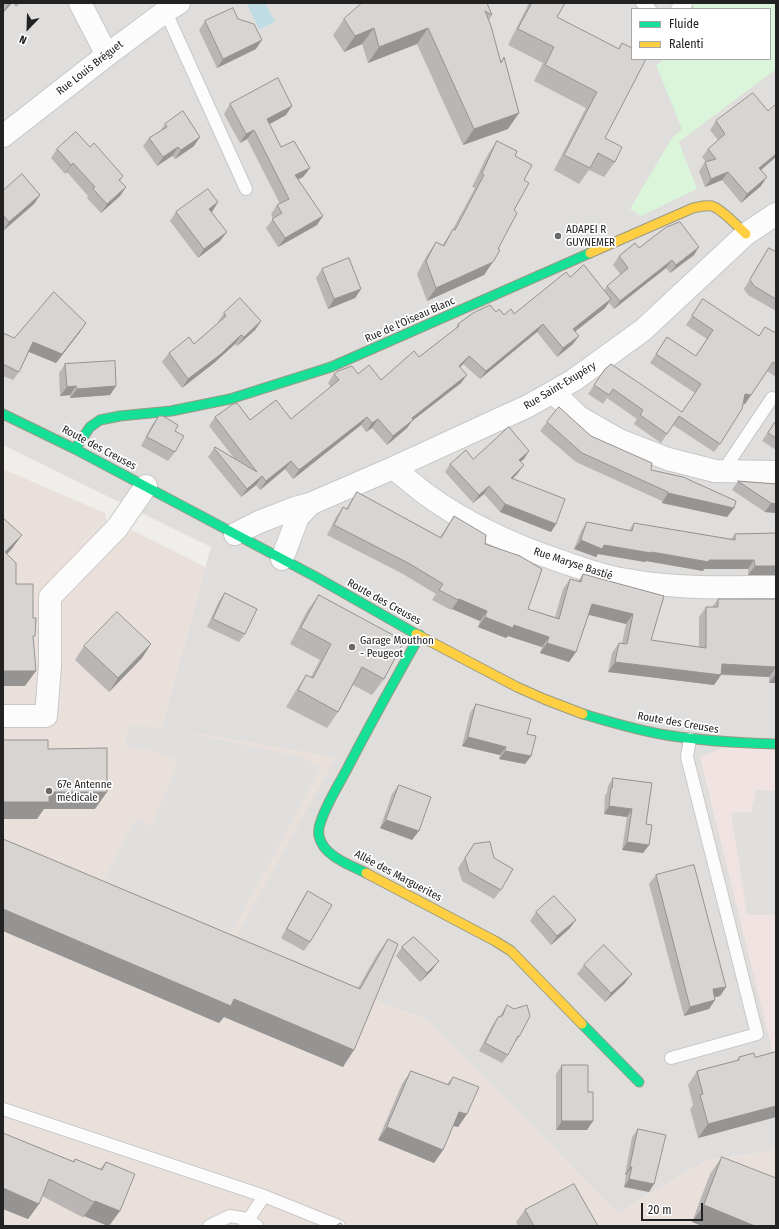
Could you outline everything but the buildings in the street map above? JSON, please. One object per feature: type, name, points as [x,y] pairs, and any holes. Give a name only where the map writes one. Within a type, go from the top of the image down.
[{"type":"street","points":[[80,3],[107,55]]},
{"type":"street","name":"Rue Louis Bréguet","points":[[3,136],[169,6]]},
{"type":"street","name":"Rue de l'Oiseau Blanc","points":[[75,449],[90,427],[100,420],[120,416],[172,411],[230,399],[331,367],[693,208],[711,205],[717,208],[746,234]]},
{"type":"street","name":"Rue Saint-Exupéry","points":[[235,534],[259,522],[294,508],[310,504],[393,468],[528,406],[574,380],[643,330],[746,234],[776,214]]},
{"type":"street","points":[[553,392],[579,417],[619,440],[668,459],[715,471],[776,472]]},
{"type":"street","name":"Route des Creuses","points":[[3,414],[146,486],[511,684],[544,699],[584,714],[618,724],[690,739],[734,743],[776,744]]},
{"type":"street","name":"Rue Maryse Bastié","points":[[393,468],[428,496],[493,534],[530,550],[587,570],[633,581],[674,586],[776,587]]},
{"type":"street","points":[[3,716],[46,716],[50,666],[50,597],[117,528],[146,486]]},
{"type":"street","name":"Rue Saint-Exupéry","points":[[282,559],[298,517],[310,504]]},
{"type":"street","name":"Allée des Marguerites","points":[[420,635],[363,737],[319,824],[317,834],[320,842],[334,856],[495,941],[511,951],[639,1082]]},
{"type":"lane","points":[[169,6],[246,189]]},
{"type":"lane","points":[[723,471],[772,398]]},
{"type":"lane","points":[[671,1058],[757,1034],[687,757],[690,739]]},
{"type":"lane","points":[[3,1109],[264,1196],[339,1226]]},
{"type":"lane","points":[[210,1226],[230,1216],[250,1224],[264,1196]]},
{"type":"shaded area","points":[[3,3],[776,3],[776,1151],[707,1160],[618,1213],[427,1020],[232,945],[162,727],[211,547],[3,445]]},
{"type":"shaded area","points":[[3,469],[105,513],[107,523],[128,533],[132,530],[206,567],[162,727],[336,757],[232,945],[427,1020],[618,1213],[707,1160],[776,1151],[776,1226],[3,1226]]},
{"type":"shaded area","points":[[128,726],[162,727],[301,757],[321,768],[232,932],[206,925],[103,880],[136,818],[151,826],[177,766],[172,758],[152,751],[125,746]]},
{"type":"shaded area","points":[[734,743],[776,744],[776,1066],[700,757]]},
{"type":"shaded area","points":[[756,790],[776,791],[776,915],[747,915],[731,813],[751,812]]},
{"type":"green space","points":[[691,3],[776,3],[776,69],[679,142],[697,189],[641,216],[630,209],[672,138],[682,129],[656,65],[664,60],[771,60],[771,8],[694,8]]},
{"type":"water","points":[[265,3],[275,22],[259,29],[247,4]]},
{"type":"traffic: fast","points":[[75,449],[90,427],[100,420],[120,416],[171,411],[230,399],[331,367],[590,253]]},
{"type":"traffic: fast","points":[[3,414],[75,449],[316,577],[416,634]]},
{"type":"traffic: fast","points":[[366,873],[345,863],[331,854],[322,843],[319,836],[319,827],[323,814],[420,635]]},
{"type":"traffic: fast","points":[[583,714],[635,729],[666,735],[694,739],[776,744]]},
{"type":"traffic: fast","points":[[582,1024],[639,1082]]},
{"type":"traffic: slow","points":[[590,253],[693,208],[704,206],[712,206],[716,208],[730,218],[746,234]]},
{"type":"traffic: slow","points":[[416,634],[517,687],[583,714]]},
{"type":"traffic: slow","points":[[366,873],[495,941],[511,951],[582,1024]]},
{"type":"place","name":"ADAPEI R GUYNEMER","points":[[558,236]]},
{"type":"place","name":"Garage Mouthon - Peugeot","points":[[352,647]]},
{"type":"place","name":"67e Antenne médicale","points":[[49,791]]}]
